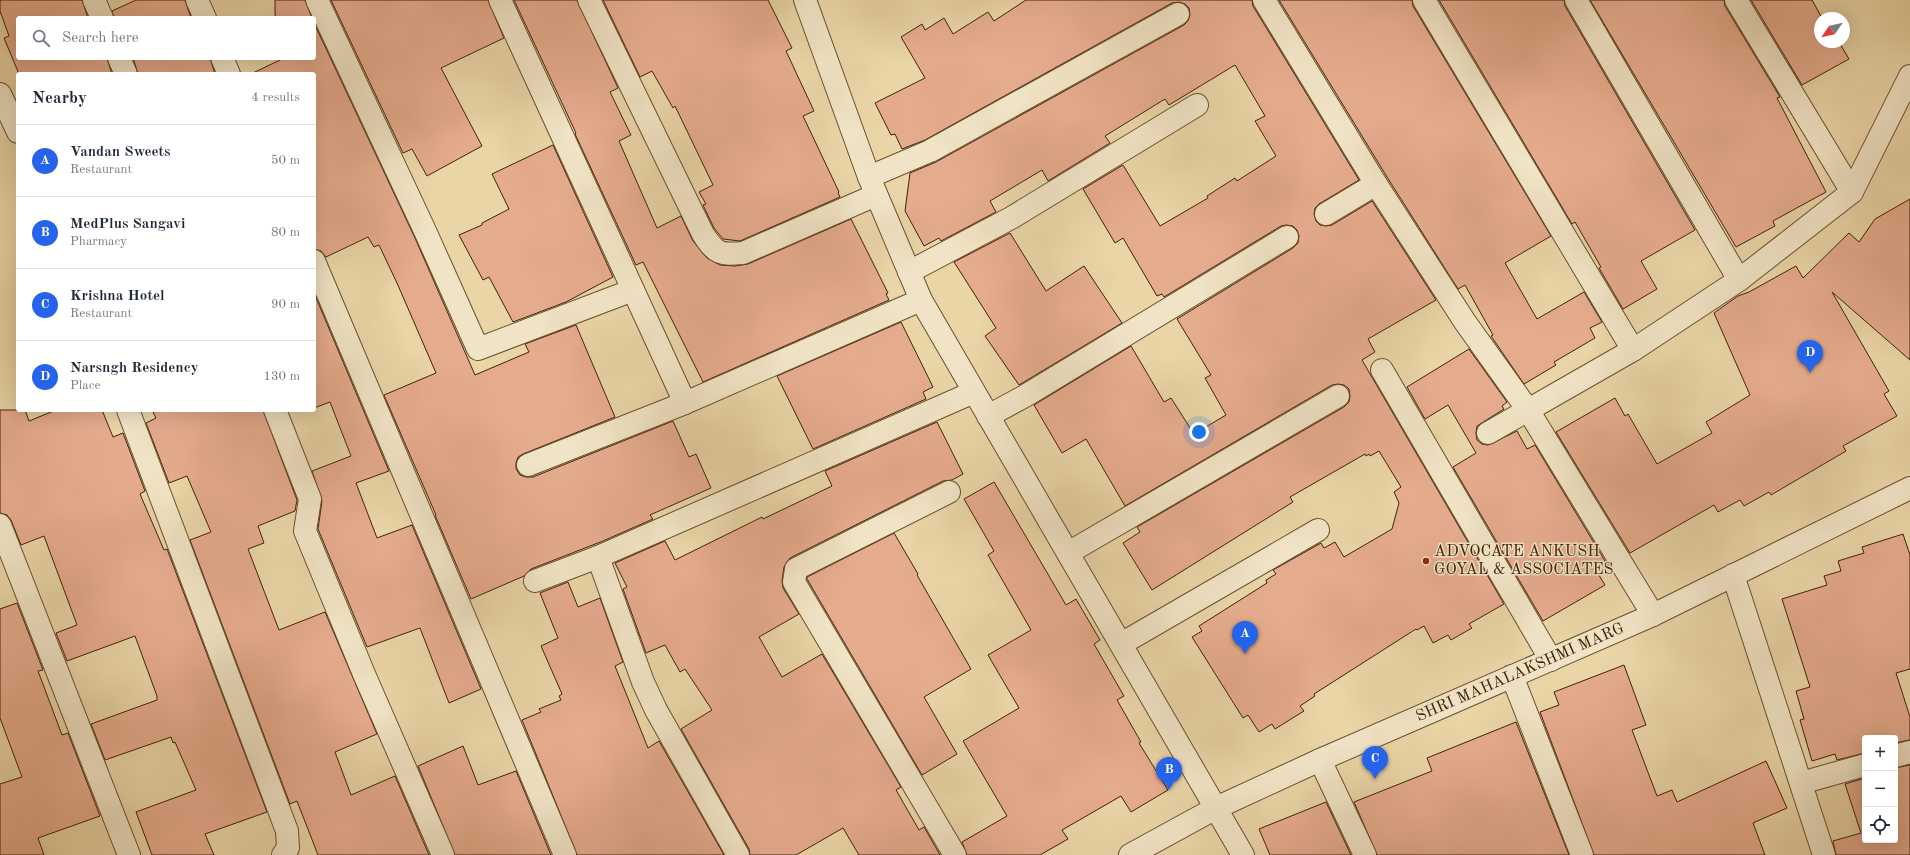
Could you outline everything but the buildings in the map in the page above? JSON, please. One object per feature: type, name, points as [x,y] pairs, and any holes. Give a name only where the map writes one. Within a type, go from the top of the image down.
[{"type":"street","points":[[94,0],[101,16]]},
{"type":"street","points":[[197,0],[204,16]]},
{"type":"street","points":[[317,0],[426,233],[478,349],[633,290]]},
{"type":"street","points":[[500,0],[685,403]]},
{"type":"street","points":[[589,0],[703,234],[711,246],[724,255],[744,253],[873,186],[930,151],[1178,14]]},
{"type":"street","points":[[805,0],[873,186],[921,300],[1243,855]]},
{"type":"street","points":[[1264,0],[1376,184],[1465,322],[1528,410],[1653,615]]},
{"type":"street","points":[[1424,0],[1633,350]]},
{"type":"street","points":[[1576,0],[1739,280]]},
{"type":"street","points":[[1736,0],[1852,192]]},
{"type":"street","points":[[120,60],[125,72]]},
{"type":"street","points":[[223,60],[229,72]]},
{"type":"street","points":[[1488,433],[1633,350],[1739,280],[1852,192],[1910,76]]},
{"type":"street","points":[[0,94],[16,128]]},
{"type":"street","points":[[910,272],[1011,218],[1197,105]]},
{"type":"street","points":[[1326,214],[1376,184]]},
{"type":"street","points":[[988,416],[1038,388],[1287,237]]},
{"type":"street","points":[[316,266],[565,855]]},
{"type":"street","points":[[528,465],[685,403],[921,300]]},
{"type":"street","points":[[1382,370],[1551,660]]},
{"type":"street","points":[[535,582],[598,557],[974,392]]},
{"type":"street","points":[[1068,553],[1338,396]]},
{"type":"street","points":[[129,412],[287,831],[288,848],[283,855]]},
{"type":"street","points":[[276,412],[310,499],[305,531],[364,674],[443,855]]},
{"type":"street","name":"SHRI MAHALAKSHMI MARG","points":[[1130,855],[1216,808],[1320,760],[1653,615],[1910,488]]},
{"type":"street","points":[[949,492],[796,569],[794,582],[955,855]]},
{"type":"street","points":[[0,525],[128,855]]},
{"type":"street","points":[[1120,644],[1318,530]]},
{"type":"street","points":[[598,557],[643,682],[656,710],[738,855]]},
{"type":"street","points":[[1733,575],[1824,855]]},
{"type":"street","points":[[1512,676],[1582,855]]},
{"type":"street","points":[[1898,755],[1910,752]]},
{"type":"street","points":[[1320,760],[1365,855]]},
{"type":"street","points":[[1800,783],[1862,765]]},
{"type":"place","name":"Narsngh Residency","points":[[1810,373]]},
{"type":"place","name":"ADVOCATE ANKUSH GOYAL & ASSOCIATES","points":[[1426,561]]},
{"type":"place","name":"Vandan Sweets","points":[[1245,654]]},
{"type":"place","name":"Krishna Hotel","points":[[1375,779]]},
{"type":"place","name":"MedPlus Sangavi","points":[[1169,790]]}]
